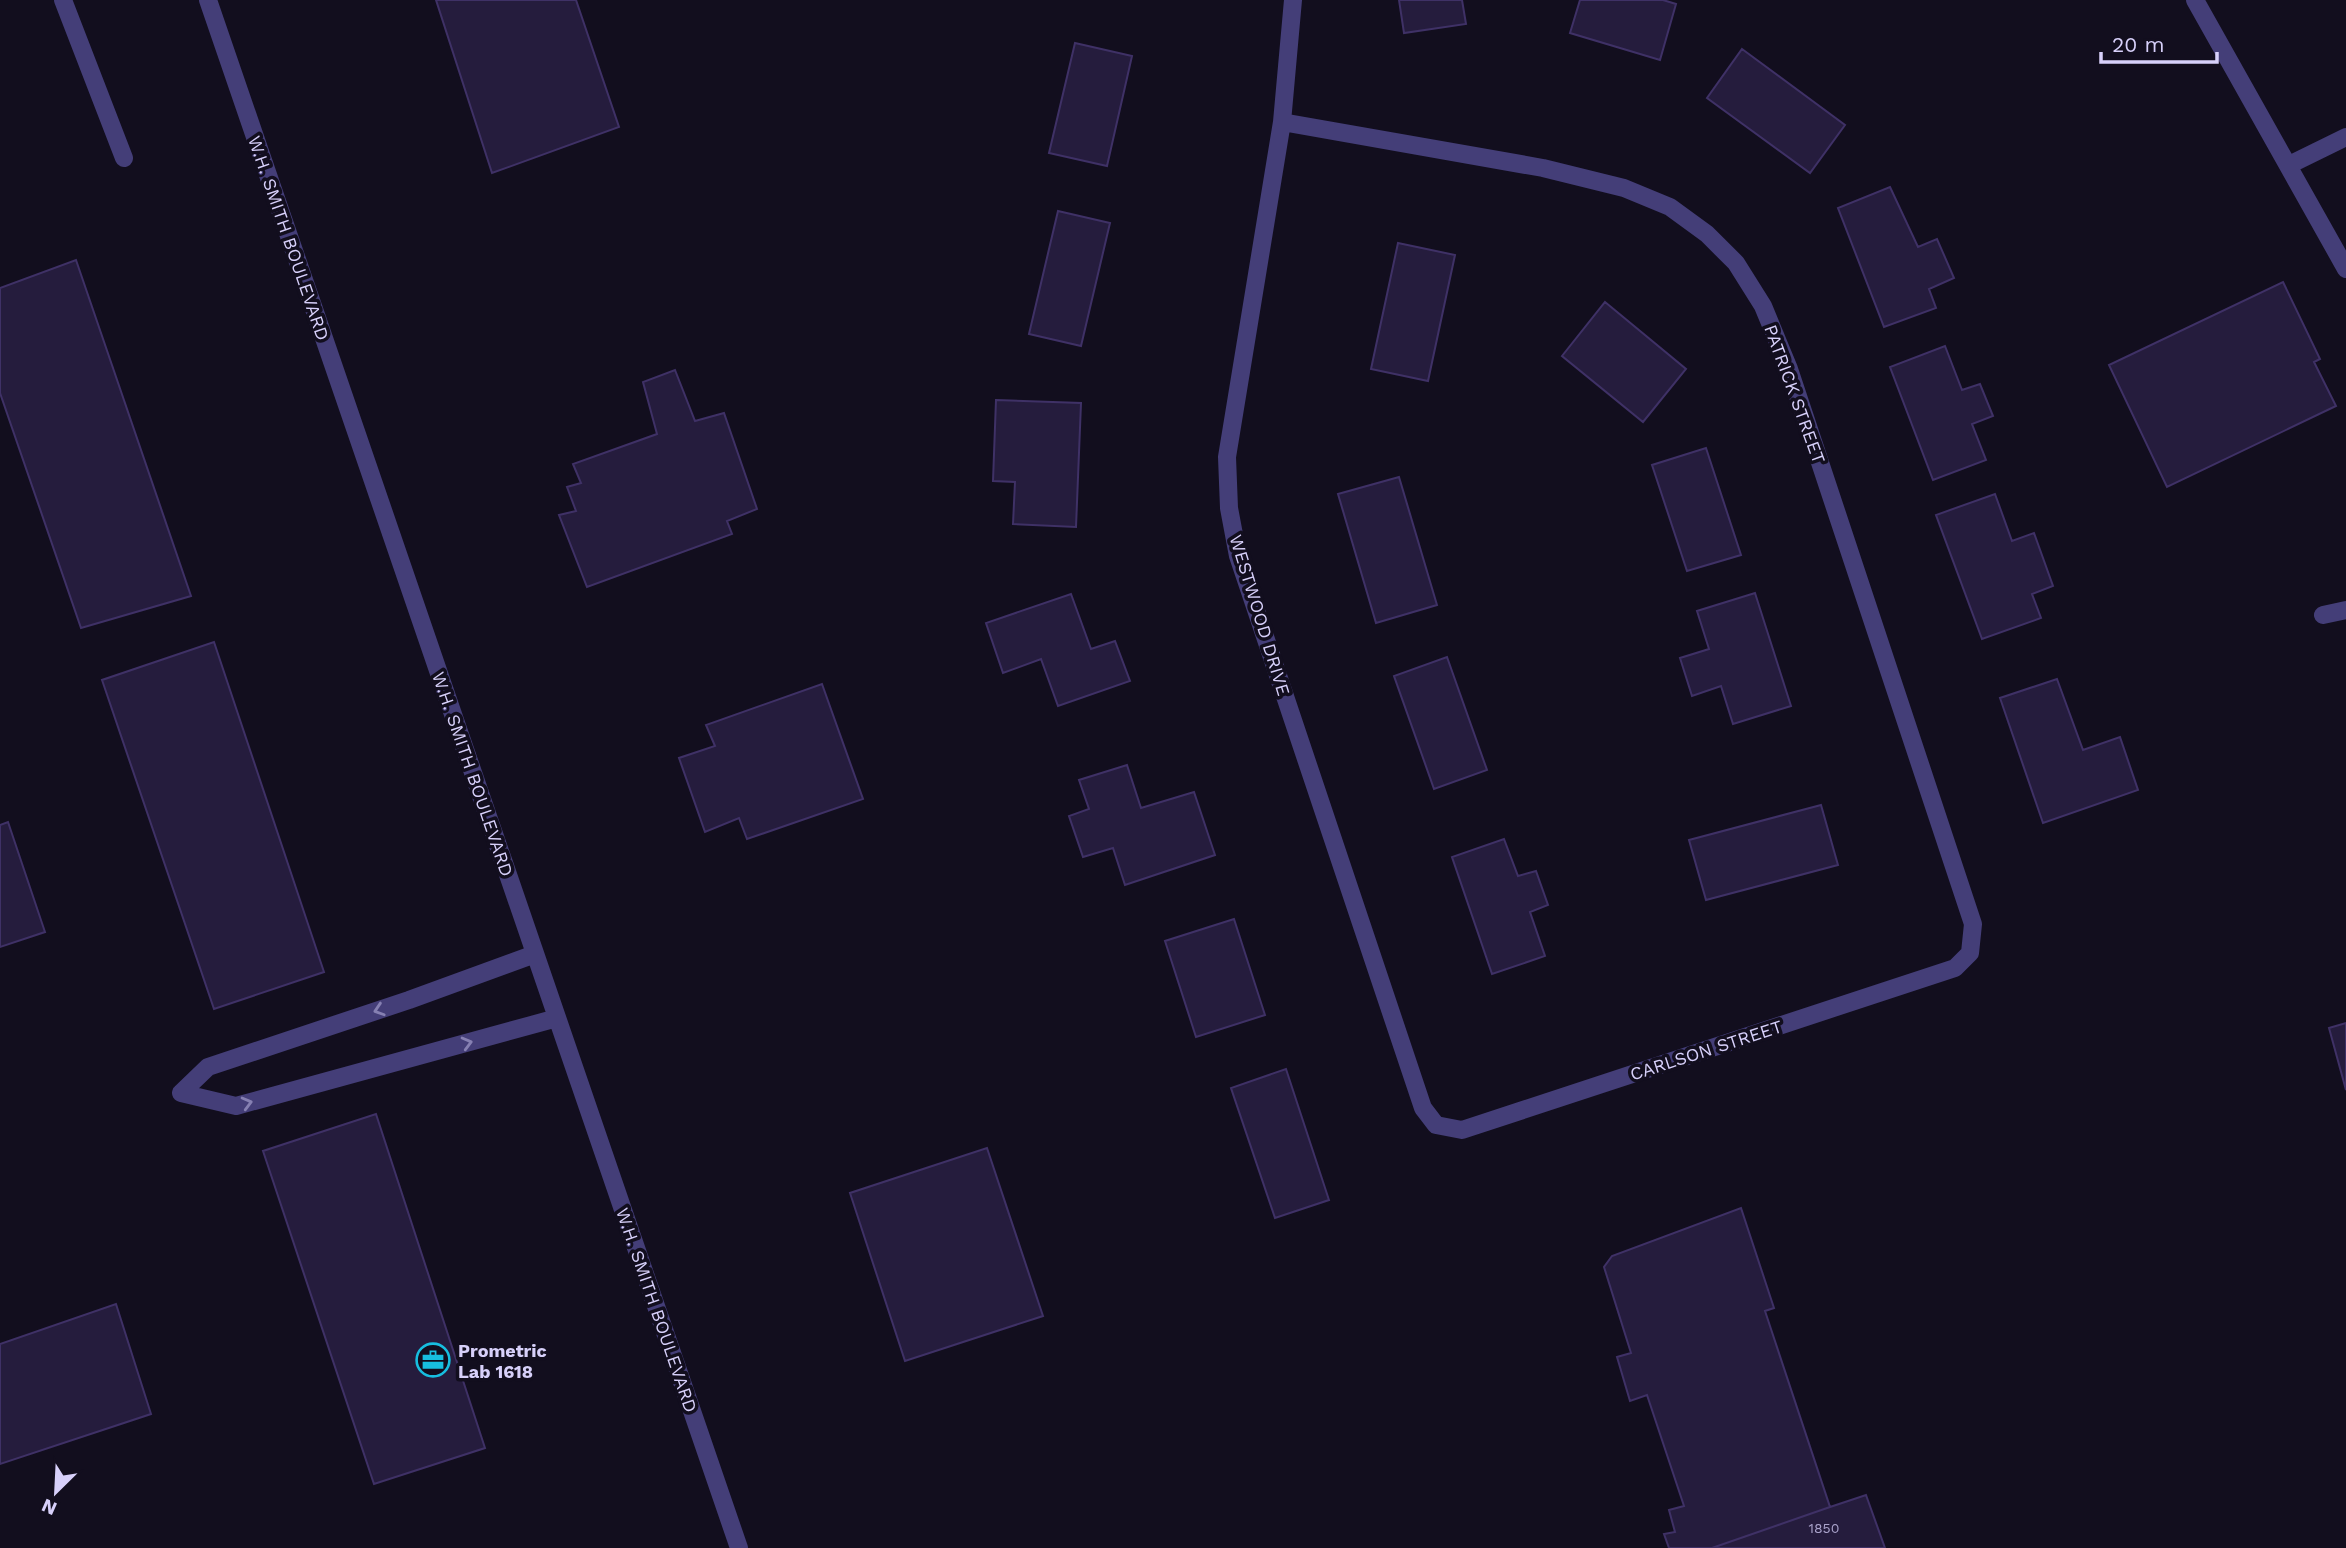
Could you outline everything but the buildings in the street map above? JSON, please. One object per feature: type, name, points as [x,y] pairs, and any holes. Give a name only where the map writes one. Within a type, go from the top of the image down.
[{"type":"street","points":[[63,0],[124,158]]},
{"type":"street","name":"W.H. SMITH BOULEVARD","points":[[208,0],[739,1548]]},
{"type":"street","name":"WESTWOOD DRIVE","points":[[1293,0],[1282,122],[1227,457],[1229,508],[1238,556],[1423,1108],[1436,1125]]},
{"type":"street","points":[[2195,0],[2346,269]]},
{"type":"street","name":"PATRICK STREET","points":[[1282,122],[1543,168],[1624,187],[1670,207],[1707,234],[1737,263],[1763,306],[1790,369],[1973,924],[1970,953]]},
{"type":"street","points":[[2289,165],[2346,137]]},
{"type":"street","points":[[2323,615],[2346,610]]},
{"type":"street","name":"CARLSON STREET","points":[[1436,1125],[1462,1130],[1955,968],[1970,953]]},
{"type":"street","points":[[535,954],[409,1000],[208,1067],[181,1093],[236,1106],[557,1018]]},
{"type":"place","name":"Prometric Lab 1618","points":[[433,1360]]}]
